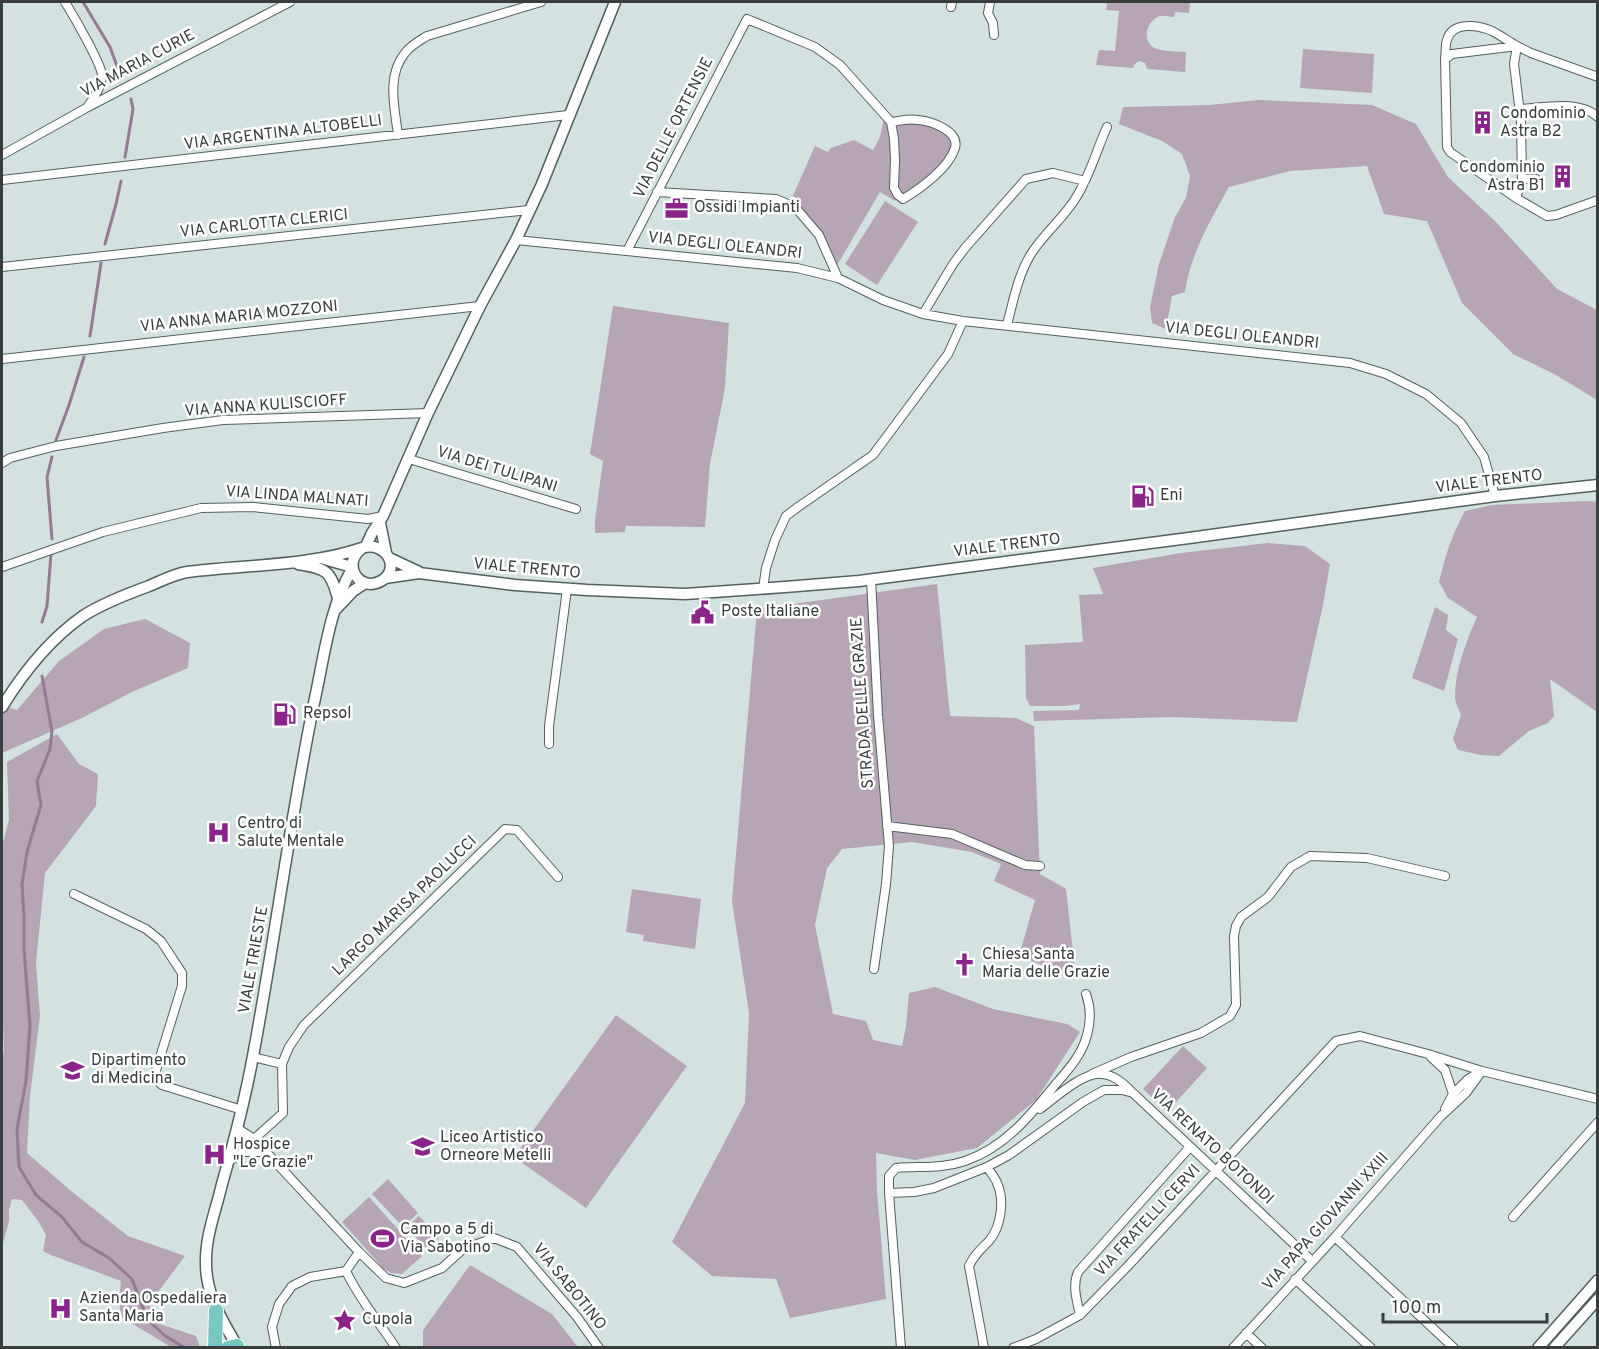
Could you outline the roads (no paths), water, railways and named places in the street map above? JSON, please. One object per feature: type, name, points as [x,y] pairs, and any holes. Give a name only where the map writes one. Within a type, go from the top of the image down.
[{"type":"main road","points":[[215,1347],[216,1310]]},
{"type":"street","points":[[65,2],[102,75],[97,93],[88,107]]},
{"type":"street","name":"VIA MARIA CURIE","points":[[2,155],[88,107],[290,2]]},
{"type":"street","points":[[398,135],[394,80],[404,54],[411,46],[427,36],[541,2]]},
{"type":"street","points":[[365,583],[355,575],[352,568],[354,556],[364,548],[381,519],[428,413],[480,306],[516,240],[542,184],[615,2]]},
{"type":"street","points":[[990,2],[988,13],[993,23],[994,35]]},
{"type":"street","name":"VIA DELLE ORTENSIE","points":[[627,251],[747,19],[815,47],[840,66],[891,122]]},
{"type":"street","points":[[1598,77],[1531,53],[1491,30],[1470,25],[1459,27],[1451,32],[1446,40],[1447,147],[1450,152],[1516,198],[1547,216],[1598,200]]},
{"type":"street","points":[[1446,59],[1452,54],[1516,46]]},
{"type":"street","points":[[1516,46],[1514,64],[1522,179],[1516,198]]},
{"type":"street","points":[[1519,110],[1572,106],[1591,112],[1598,117]]},
{"type":"street","name":"VIA ARGENTINA ALTOBELLI","points":[[2,180],[568,115]]},
{"type":"street","points":[[908,119],[931,123],[950,133],[956,141],[951,155],[934,176],[903,199],[894,188],[895,160],[891,122],[908,119]]},
{"type":"street","points":[[1007,325],[1030,255],[1066,213],[1078,194],[1107,127]]},
{"type":"street","points":[[923,314],[965,248],[1026,179],[1053,173],[1085,181]]},
{"type":"street","points":[[1522,179],[1536,179]]},
{"type":"street","points":[[657,192],[776,199],[795,207],[819,235],[838,278]]},
{"type":"street","name":"VIA CARLOTTA CLERICI","points":[[2,267],[529,210]]},
{"type":"street","name":"VIA DEGLI OLEANDRI","points":[[516,240],[797,268],[838,278],[883,300],[923,314],[963,321],[1350,363],[1386,374],[1426,394],[1461,423],[1484,457],[1495,496]]},
{"type":"street","name":"VIA ANNA MARIA MOZZONI","points":[[2,359],[480,306]]},
{"type":"street","points":[[763,589],[766,568],[786,516],[873,455],[948,354],[963,321]]},
{"type":"street","name":"VIA ANNA KULISCIOFF","points":[[2,463],[10,458],[56,446],[223,420],[428,413]]},
{"type":"street","name":"VIA DEI TULIPANI","points":[[409,459],[576,509]]},
{"type":"street","name":"VIALE TRENTO","points":[[385,578],[419,573],[515,585],[685,594],[763,589],[871,579],[1495,496],[1598,485]]},
{"type":"street","name":"VIA LINDA MALNATI","points":[[2,567],[103,532],[201,508],[253,507],[381,519]]},
{"type":"street","points":[[333,613],[353,591],[365,583],[376,583],[385,578],[389,571],[381,519]]},
{"type":"street","points":[[2,706],[20,679],[53,641],[83,616],[118,598],[184,573],[321,558],[364,548],[377,547],[387,555]]},
{"type":"street","name":"VIALE TRENTO","points":[[387,555],[419,573]]},
{"type":"street","points":[[321,558],[352,568]]},
{"type":"street","points":[[286,562],[320,568],[328,573],[334,583],[338,598]]},
{"type":"street","name":"VIALE TRIESTE","points":[[235,1347],[216,1310],[210,1291],[206,1264],[209,1235],[242,1110],[253,1057],[302,760],[333,613],[352,568]]},
{"type":"street","name":"STRADA DELLE GRAZIE","points":[[871,579],[878,715],[889,846],[874,969]]},
{"type":"street","points":[[549,744],[549,726],[567,589]]},
{"type":"street","points":[[887,826],[952,834],[1025,865],[1040,866]]},
{"type":"street","name":"LARGO MARISA PAOLUCCI","points":[[228,1162],[243,1152],[283,1113],[282,1064],[289,1047],[304,1025],[505,829],[517,830],[558,877]]},
{"type":"street","points":[[901,1347],[889,1193],[889,1176],[896,1168],[944,1167],[981,1155],[1013,1133],[1030,1117],[1077,1082],[1131,1058],[1200,1033],[1230,1016],[1236,1005],[1234,936],[1236,926],[1241,917],[1268,897],[1291,867],[1299,861],[1310,856],[1367,858],[1445,876]]},
{"type":"street","points":[[74,894],[146,929],[161,941],[182,973],[182,986],[154,1077],[162,1085],[242,1110]]},
{"type":"street","points":[[1030,1117],[1069,1069],[1087,1037],[1090,1006],[1086,994]]},
{"type":"street","name":"VIA FRATELLI CERVI","points":[[1013,1347],[1036,1339],[1080,1315],[1336,1041],[1360,1036],[1428,1054]]},
{"type":"street","points":[[1428,1054],[1482,1071],[1598,1099]]},
{"type":"street","points":[[1428,1054],[1445,1070],[1453,1094]]},
{"type":"street","points":[[253,1057],[282,1064]]},
{"type":"street","name":"VIA PAPA GIOVANNI XXIII","points":[[1441,1116],[1453,1094],[1467,1080],[1482,1071]]},
{"type":"street","name":"VIA PAPA GIOVANNI XXIII","points":[[1233,1347],[1335,1237],[1441,1116],[1466,1093],[1482,1071]]},
{"type":"street","points":[[1092,1074],[1103,1074],[1120,1080],[1133,1093]]},
{"type":"street","name":"VIA RENATO BOTONDI","points":[[889,1193],[934,1188],[987,1167],[1009,1155],[1083,1101],[1104,1090],[1122,1090],[1133,1093],[1312,1261]]},
{"type":"street","points":[[1513,1217],[1598,1122]]},
{"type":"street","name":"VIA SABOTINO","points":[[237,1128],[254,1139],[386,1278],[404,1283],[442,1268],[463,1249],[494,1238],[517,1247],[577,1317],[599,1347]]},
{"type":"street","name":"VIA FRATELLI CERVI","points":[[1080,1315],[1075,1292],[1075,1278],[1078,1272],[1190,1147]]},
{"type":"street","points":[[243,1152],[266,1152]]},
{"type":"street","points":[[984,1347],[969,1266],[973,1257],[990,1239],[1000,1217],[1001,1202],[998,1184],[987,1167]]},
{"type":"street","points":[[1335,1237],[1454,1347]]},
{"type":"street","points":[[276,1347],[272,1327],[279,1304],[292,1286],[310,1277],[346,1270],[359,1252]]},
{"type":"street","points":[[346,1270],[377,1322],[396,1347]]},
{"type":"street","points":[[1295,1279],[1371,1347]]},
{"type":"street","points":[[1538,1347],[1598,1280]]},
{"type":"street","points":[[1554,1347],[1598,1299]]},
{"type":"street","points":[[1246,1334],[1262,1347]]},
{"type":"waterway","points":[[83,2],[110,47],[121,77]]},
{"type":"waterway","points":[[125,157],[133,109],[131,99]]},
{"type":"waterway","points":[[105,244],[121,181]]},
{"type":"waterway","points":[[90,336],[101,263]]},
{"type":"waterway","points":[[56,440],[84,357]]},
{"type":"waterway","points":[[52,457],[47,477],[52,539]]},
{"type":"waterway","points":[[42,622],[47,606],[51,554]]},
{"type":"waterway","points":[[42,676],[52,731],[50,749],[37,781],[41,805],[27,852],[22,884],[30,1026],[26,1081],[17,1129],[19,1167],[36,1195],[62,1217],[82,1242],[109,1258],[132,1279],[147,1319],[164,1335],[185,1348]]},
{"type":"place","name":"Condominio Astra B2","points":[[1482,123]]},
{"type":"place","name":"Condominio Astra B1","points":[[1563,177]]},
{"type":"place","name":"Ossidi Impianti","points":[[676,208]]},
{"type":"place","name":"Eni","points":[[1142,496]]},
{"type":"place","name":"Poste Italiane","points":[[703,612]]},
{"type":"place","name":"Repsol","points":[[285,714]]},
{"type":"place","name":"Centro di Salute Mentale","points":[[219,833]]},
{"type":"place","name":"Chiesa Santa Maria delle Grazie","points":[[964,964]]},
{"type":"place","name":"Dipartimento di Medicina","points":[[73,1070]]},
{"type":"place","name":"Liceo Artistico Orneore Metelli","points":[[422,1147]]},
{"type":"place","name":"Hospice \"Le Grazie\"","points":[[215,1154]]},
{"type":"place","name":"Campo a 5 di Via Sabotino","points":[[382,1239]]},
{"type":"place","name":"Azienda Ospedaliera Santa Maria","points":[[61,1308]]},
{"type":"place","name":"Cupola","points":[[344,1320]]}]
